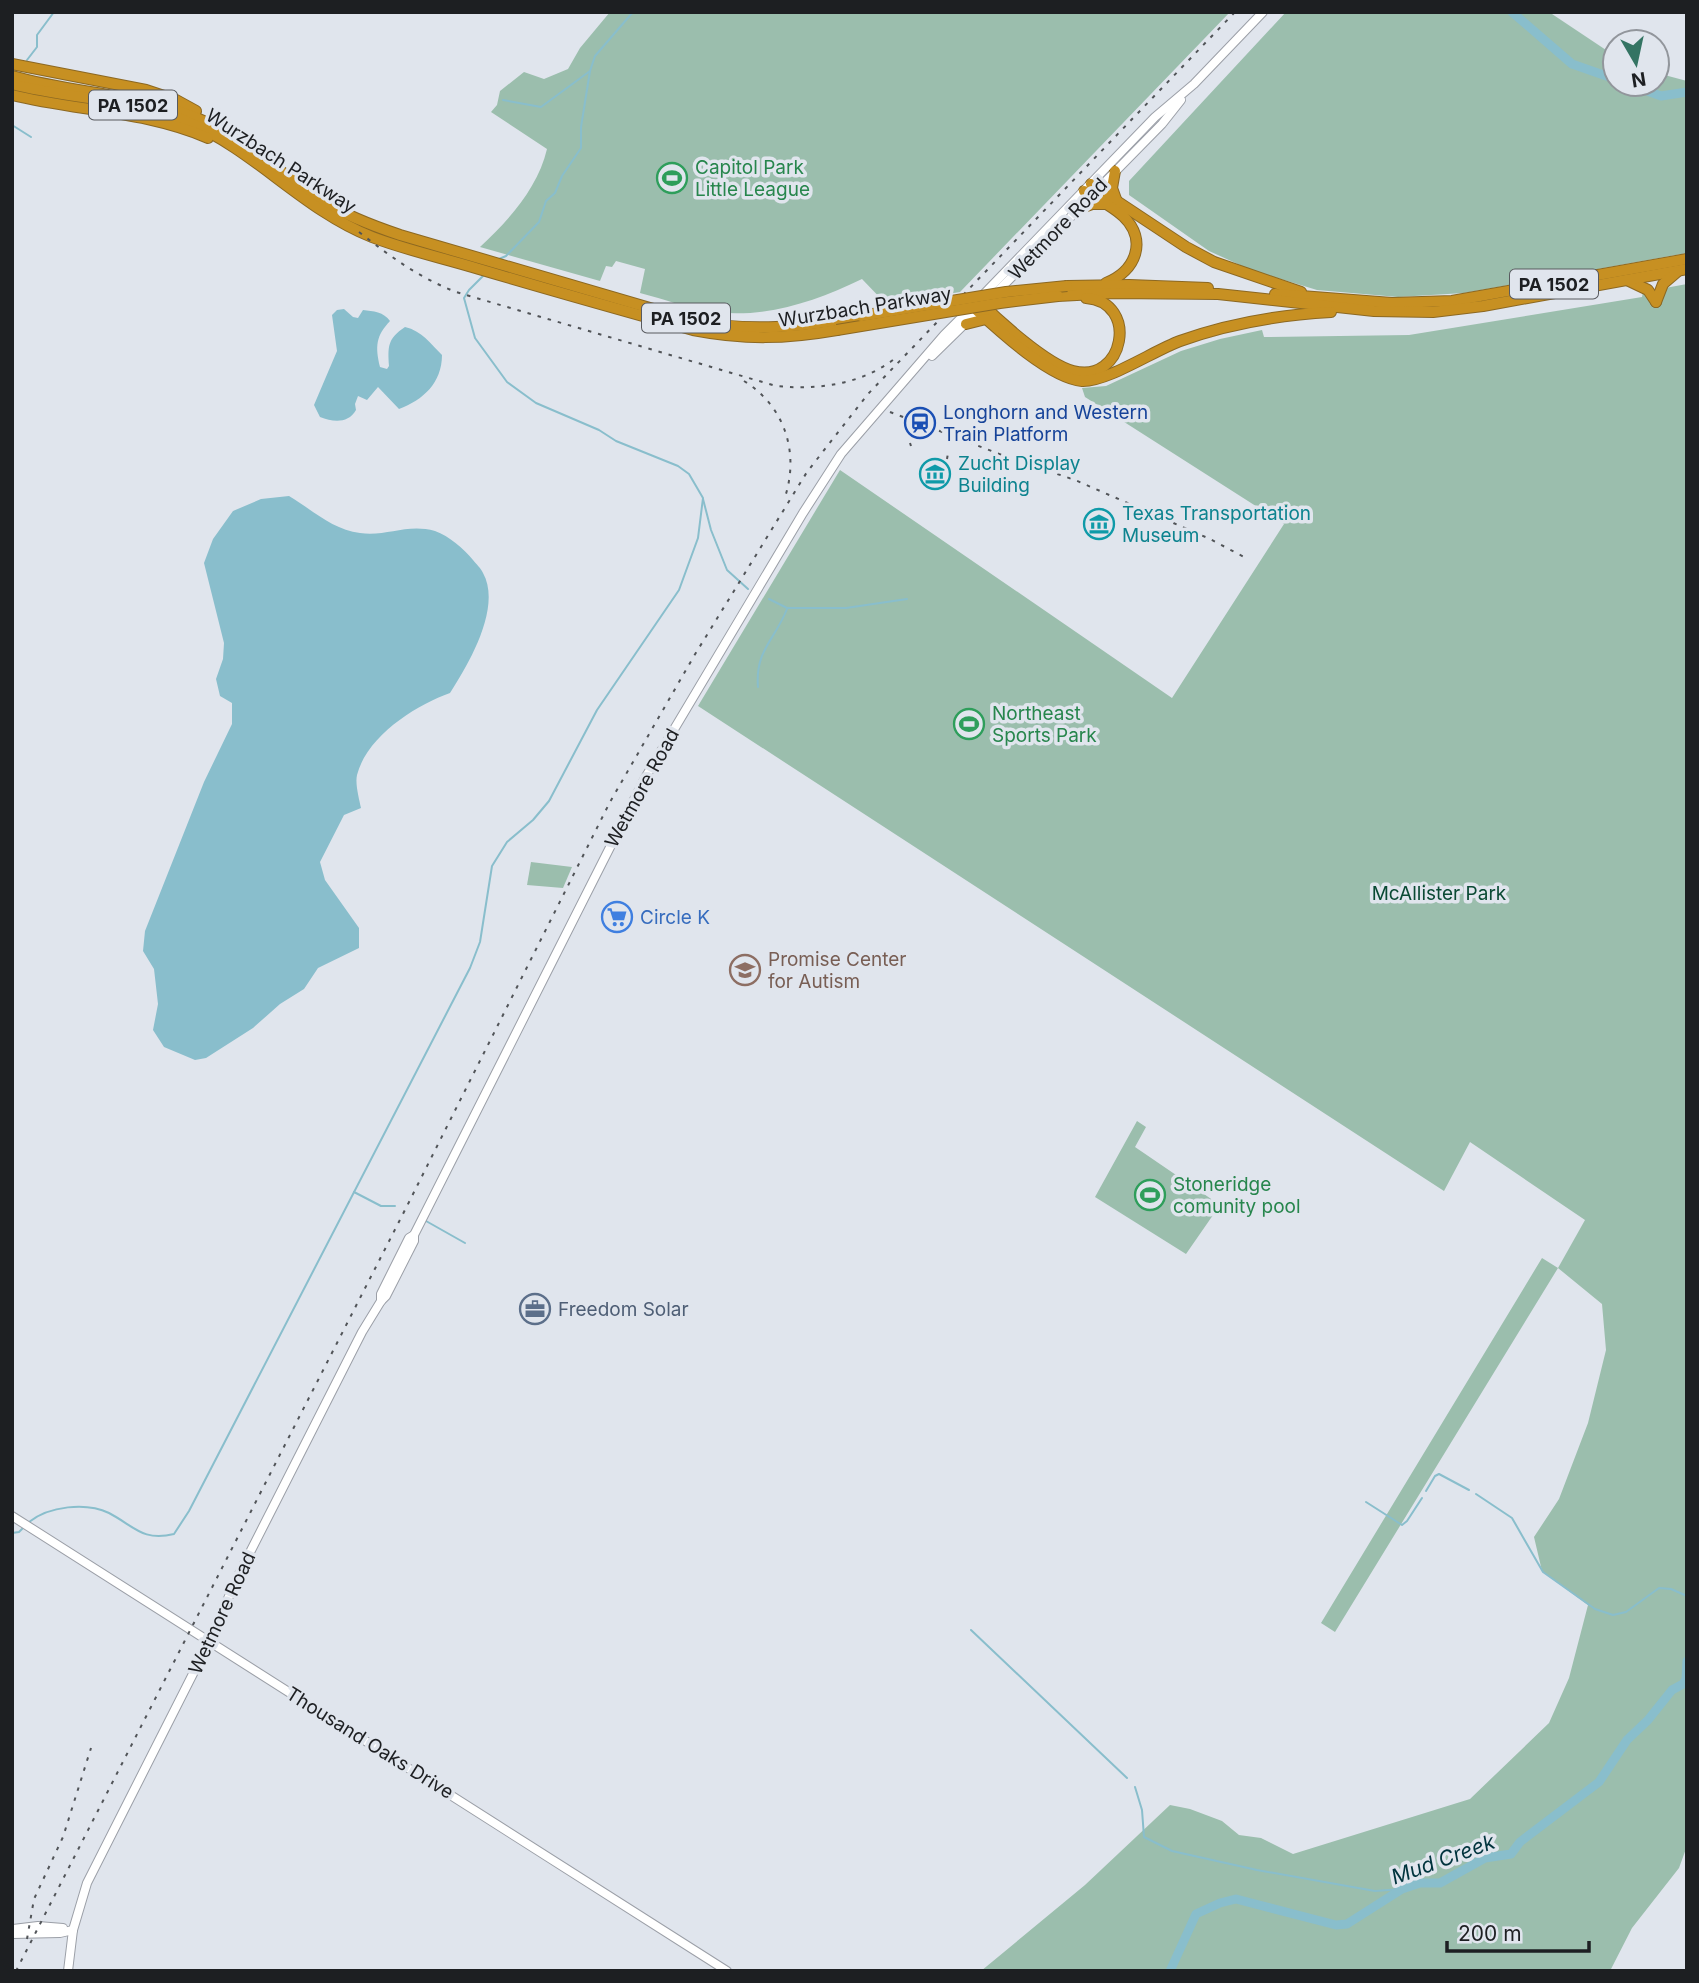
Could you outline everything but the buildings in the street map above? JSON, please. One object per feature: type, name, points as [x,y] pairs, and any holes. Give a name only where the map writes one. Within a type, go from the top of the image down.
[{"type":"highway","points":[[12,64],[146,90],[176,100],[222,129]]},
{"type":"highway","name":"Wurzbach Parkway","points":[[12,76],[154,103],[192,116],[222,129],[259,159],[307,191],[361,221],[513,274],[693,330],[722,336],[778,339],[988,305],[1058,296],[1114,293],[1218,294],[1417,313],[1456,310],[1682,270]]},
{"type":"highway","name":"Wurzbach Parkway","points":[[12,84],[152,109],[189,122],[219,137],[243,154],[259,159]]},
{"type":"highway","points":[[12,95],[171,125],[243,154]]},
{"type":"highway","points":[[1115,171],[1112,188],[1118,202]]},
{"type":"highway","points":[[1091,190],[1118,202],[1214,262],[1325,299]]},
{"type":"highway","points":[[1091,190],[1105,204],[1120,213],[1130,225],[1135,238],[1133,262],[1123,274],[1099,285]]},
{"type":"highway","points":[[1078,209],[1092,204],[1105,204]]},
{"type":"highway","name":"Wurzbach Parkway","points":[[513,274],[712,325],[782,328],[1006,292],[1067,286],[1225,288],[1392,303],[1452,300],[1687,259]]},
{"type":"highway","points":[[1626,280],[1648,290],[1656,302],[1663,284],[1682,270]]},
{"type":"highway","points":[[996,292],[994,303],[998,321]]},
{"type":"highway","points":[[979,309],[1070,370],[1084,372],[1104,366],[1119,347],[1120,329],[1116,316],[1107,305],[1095,299],[1058,296]]},
{"type":"highway","points":[[979,309],[1048,367],[1083,381],[1106,376],[1180,341],[1247,321],[1293,314],[1374,311]]},
{"type":"highway","points":[[966,324],[979,309]]},
{"type":"main road","name":"Wetmore Road","points":[[68,1971],[73,1930],[87,1883],[209,1642],[240,1572],[381,1301],[381,1294],[409,1238],[414,1235],[645,778],[822,483],[841,454],[944,335],[979,309],[1078,209],[1091,190],[1115,171],[1162,124],[1194,84],[1263,12]]},
{"type":"main road","name":"Wetmore Road","points":[[979,309],[1156,117],[1194,84]]},
{"type":"main road","name":"Wetmore Road","points":[[916,370],[966,324]]},
{"type":"main road","name":"Thousand Oaks Drive","points":[[12,1517],[727,1971]]},
{"type":"main road","points":[[12,1931],[38,1926],[73,1930]]},
{"type":"green space","points":[[610,12],[1230,12],[960,292],[886,304],[862,279],[826,295],[790,306],[753,313],[734,313],[695,309],[640,293],[645,269],[616,261],[612,267],[606,266],[600,281],[480,247],[521,203],[537,177],[547,149],[491,112],[497,105],[500,91],[524,72],[544,79],[568,69],[580,48]]},
{"type":"green space","points":[[1286,12],[1549,12],[1601,47],[1601,98],[1671,98],[1671,77],[1687,81],[1687,253],[1464,293],[1398,297],[1317,290],[1251,270],[1209,251],[1129,195],[1129,181]]},
{"type":"green space","name":"McAllister Park","points":[[1687,284],[1687,1846],[1679,1868],[1632,1928],[1610,1971],[981,1971],[1085,1885],[1170,1805],[1222,1821],[1239,1835],[1261,1838],[1293,1854],[1470,1799],[1549,1723],[1569,1678],[1588,1605],[1542,1571],[1534,1537],[1559,1499],[1588,1423],[1606,1350],[1602,1304],[1558,1268],[1585,1220],[1470,1142],[1444,1191],[698,706],[840,470],[1172,698],[1284,524],[1085,397],[1082,388],[1106,386],[1181,351],[1262,330],[1264,337],[1409,335],[1642,297],[1643,292]]},
{"type":"green space","points":[[531,862],[572,867],[563,888],[527,885]]},
{"type":"green space","points":[[1137,1121],[1146,1127],[1135,1147],[1220,1205],[1186,1254],[1095,1197]]},
{"type":"green space","points":[[1542,1258],[1558,1268],[1335,1632],[1321,1623]]},
{"type":"water","points":[[344,309],[353,317],[358,318],[363,310],[367,310],[381,314],[390,321],[378,342],[380,367],[387,369],[389,366],[390,344],[395,335],[405,327],[425,338],[442,355],[439,374],[430,389],[416,401],[399,409],[378,387],[367,400],[358,396],[356,410],[349,418],[335,421],[320,417],[314,405],[337,351],[332,315],[337,310]]},
{"type":"water","points":[[289,496],[331,523],[350,531],[370,534],[415,528],[446,536],[482,571],[488,587],[489,602],[481,635],[450,693],[408,714],[371,747],[357,775],[361,808],[344,815],[320,862],[325,880],[359,928],[359,948],[318,968],[304,989],[280,1004],[253,1028],[206,1058],[195,1060],[164,1047],[153,1030],[158,1004],[154,969],[143,951],[145,931],[204,782],[232,724],[232,703],[220,696],[216,679],[223,659],[224,643],[204,563],[213,539],[233,511],[261,499]]},
{"type":"waterway","points":[[27,60],[37,47],[37,35],[54,12]]},
{"type":"waterway","points":[[499,259],[506,256],[539,222],[546,201],[555,193],[562,176],[581,148],[581,127],[595,56],[633,12]]},
{"type":"waterway","points":[[1512,12],[1572,64],[1601,74]]},
{"type":"waterway","points":[[503,100],[541,107],[590,71]]},
{"type":"waterway","points":[[1671,94],[1687,92]]},
{"type":"waterway","points":[[12,125],[31,137]]},
{"type":"waterway","points":[[29,1522],[47,1512],[79,1507],[109,1513],[146,1534],[174,1534],[189,1511],[470,968],[480,942],[492,866],[507,842],[533,820],[549,801],[597,710],[679,590],[698,538],[703,498],[689,474],[678,466],[616,441],[599,430],[536,403],[507,382],[475,338],[464,298],[483,276]]},
{"type":"waterway","points":[[703,499],[711,530],[727,570],[748,589]]},
{"type":"waterway","points":[[769,599],[787,608],[846,608],[907,599]]},
{"type":"waterway","points":[[758,687],[763,654],[787,609]]},
{"type":"waterway","points":[[354,1192],[381,1206],[395,1206]]},
{"type":"waterway","points":[[426,1221],[465,1243]]},
{"type":"waterway","points":[[1426,1491],[1439,1474],[1469,1490]]},
{"type":"waterway","points":[[1476,1494],[1512,1518],[1543,1572],[1595,1609],[1613,1615],[1626,1612],[1659,1588],[1671,1589],[1687,1596]]},
{"type":"waterway","points":[[1366,1502],[1402,1525],[1422,1498]]},
{"type":"waterway","points":[[12,1533],[23,1528]]},
{"type":"waterway","points":[[971,1630],[1127,1778]]},
{"type":"waterway","name":"Mud Creek","points":[[1170,1971],[1196,1914],[1220,1903],[1236,1899],[1336,1925],[1347,1924],[1402,1889],[1420,1883],[1440,1883],[1485,1858],[1511,1854],[1520,1842],[1599,1782],[1627,1740],[1648,1720],[1672,1690],[1683,1684],[1687,1661]]},
{"type":"waterway","points":[[1135,1787],[1142,1810],[1144,1837],[1172,1851],[1257,1870],[1375,1891],[1402,1889]]},
{"type":"railway","points":[[16,1971],[610,802],[694,656],[807,472],[868,394],[1235,12]]},
{"type":"railway","points":[[359,232],[405,266],[456,292],[776,386],[837,384],[866,375],[893,360]]},
{"type":"railway","points":[[744,381],[770,404],[786,433],[790,466],[784,500]]},
{"type":"railway","points":[[890,412],[1075,480],[1210,539],[1244,557]]},
{"type":"railway","points":[[947,459],[948,453]]},
{"type":"railway","points":[[27,1939],[34,1899],[63,1837],[91,1748]]},
{"type":"place","name":"Capitol Park Little League","points":[[672,178]]},
{"type":"place","name":"Longhorn and Western Train Platform","points":[[920,423]]},
{"type":"place","name":"Zucht Display Building","points":[[935,474]]},
{"type":"place","name":"Texas Transportation Museum","points":[[1099,524]]},
{"type":"place","name":"Northeast Sports Park","points":[[969,724]]},
{"type":"place","name":"Circle K","points":[[617,917]]},
{"type":"place","name":"Promise Center for Autism","points":[[745,970]]},
{"type":"place","name":"Stoneridge comunity pool","points":[[1150,1195]]},
{"type":"place","name":"Freedom Solar","points":[[535,1309]]}]
